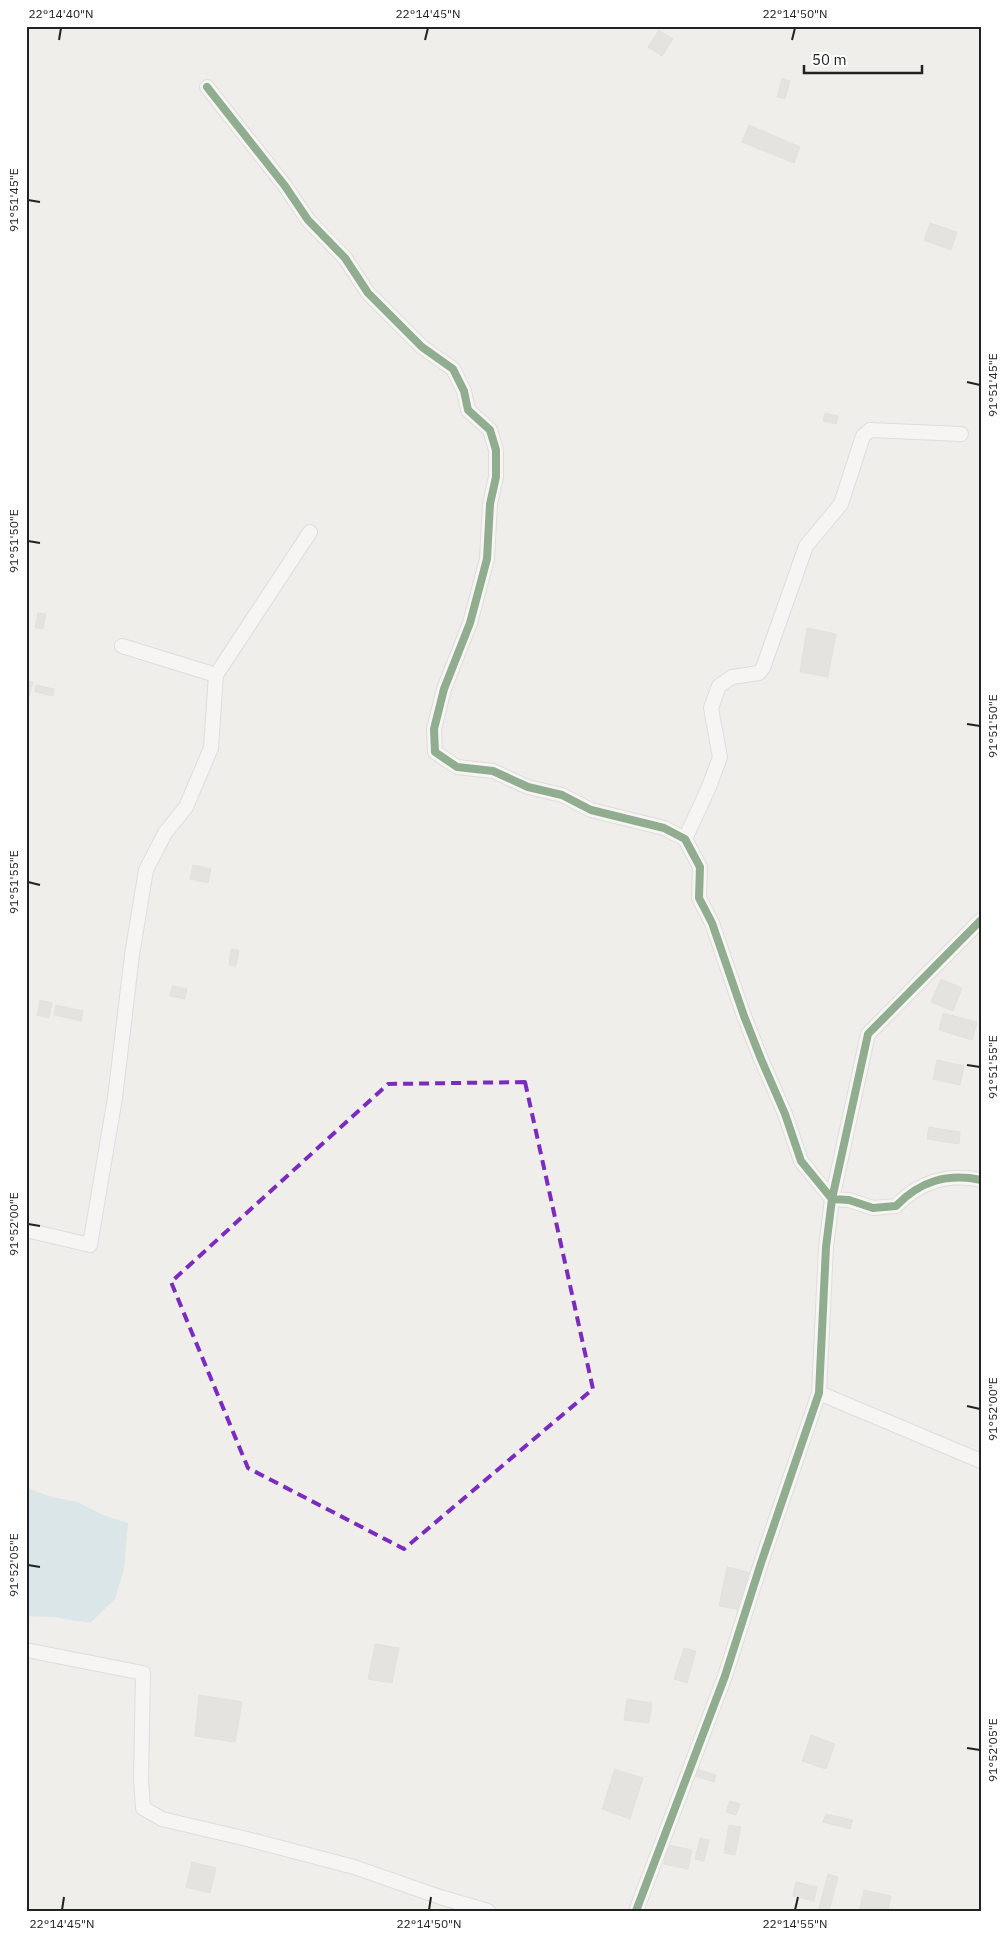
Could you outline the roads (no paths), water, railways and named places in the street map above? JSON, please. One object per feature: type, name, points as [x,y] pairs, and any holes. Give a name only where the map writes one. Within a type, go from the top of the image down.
[{"type":"street","points":[[207,86],[285,186],[308,220],[345,258],[368,293],[422,347],[453,369],[464,391],[468,410],[490,430],[496,450],[496,476],[490,504],[487,559],[470,623],[444,689],[434,729],[435,752],[457,767],[493,771],[528,787],[562,795],[591,810],[664,828],[685,839],[700,867],[699,898],[712,923],[744,1016],[785,1114],[801,1160],[832,1199],[848,1200],[873,1208],[896,1206],[909,1192],[935,1180],[947,1177],[981,1180]]},
{"type":"street","points":[[685,839],[709,787],[720,757],[711,708],[719,686],[732,677],[759,673],[763,668],[806,546],[841,504],[863,436],[870,430],[961,434]]},
{"type":"street","points":[[26,1230],[90,1245],[114,1098],[132,955],[146,870],[165,833],[186,807],[211,748],[216,675],[310,532]]},
{"type":"street","points":[[122,646],[216,675]]},
{"type":"street","points":[[636,1911],[725,1676],[819,1393],[826,1247],[832,1199],[868,1034],[981,920]]},
{"type":"street","points":[[819,1393],[981,1461]]},
{"type":"street","points":[[26,1650],[143,1673],[141,1780],[143,1808],[162,1819],[354,1867],[440,1897],[488,1911]]},
{"type":"water","points":[[26,1488],[52,1497],[77,1502],[103,1515],[128,1523],[124,1569],[115,1599],[90,1623],[54,1617],[26,1616]]}]
